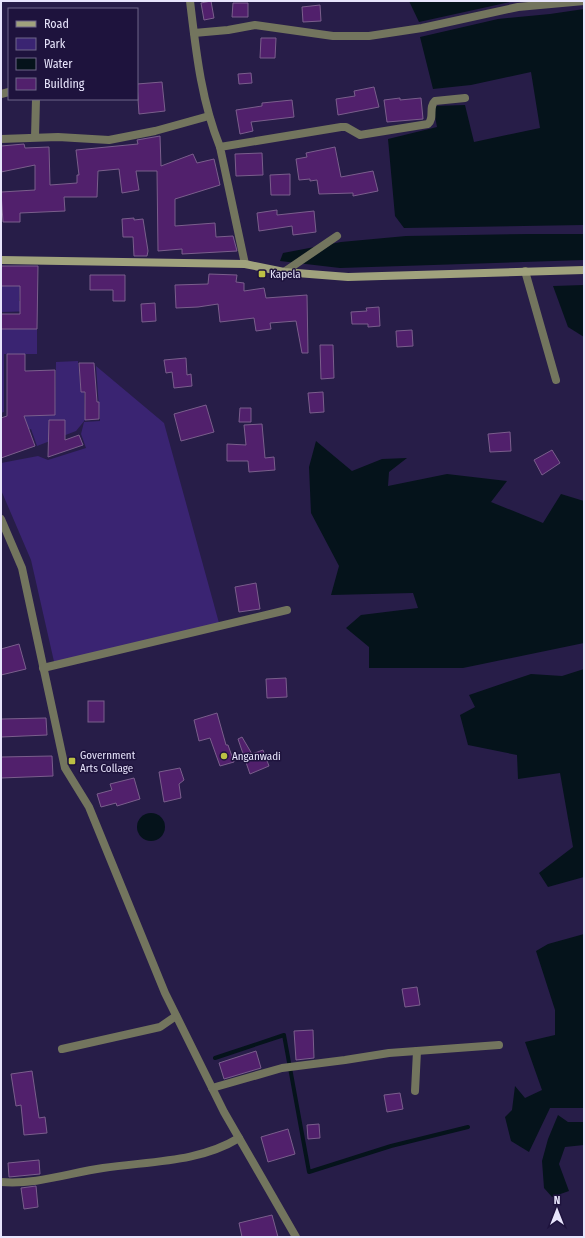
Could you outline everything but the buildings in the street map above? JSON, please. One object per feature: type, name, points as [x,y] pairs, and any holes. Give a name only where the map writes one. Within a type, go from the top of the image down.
[{"type":"street","points":[[190,1],[198,70],[209,116],[220,147],[245,264]]},
{"type":"street","points":[[194,33],[228,30],[255,25],[333,36],[370,36],[422,28],[518,7],[584,1]]},
{"type":"street","points":[[220,147],[341,127],[346,127],[360,135],[428,124],[431,120],[431,106],[434,101],[465,98]]},
{"type":"street","points":[[35,137],[36,100]]},
{"type":"street","points":[[1,139],[35,137],[109,140],[154,131],[209,116]]},
{"type":"street","points":[[284,272],[337,236]]},
{"type":"street","points":[[1,260],[245,264],[284,272],[348,276],[584,270]]},
{"type":"street","points":[[525,271],[556,380]]},
{"type":"street","points":[[1,519],[22,568],[65,768],[89,806],[159,980],[176,1016],[239,1138],[296,1237]]},
{"type":"street","points":[[43,668],[287,610]]},
{"type":"street","points":[[62,1049],[160,1027],[176,1016]]},
{"type":"street","points":[[212,1088],[278,1069],[389,1053],[499,1045]]},
{"type":"street","points":[[415,1091],[417,1051]]},
{"type":"street","points":[[1,1182],[44,1180],[102,1168],[163,1162],[226,1146],[239,1138]]},
{"type":"green space","points":[[1,286],[20,286],[19,301],[36,301],[37,311],[1,312]]},
{"type":"green space","points":[[1,329],[37,329],[37,354],[4,354],[4,412],[1,413]]},
{"type":"green space","points":[[78,361],[81,392],[84,392],[85,420],[76,431],[37,446],[31,429],[22,431],[15,415],[55,415],[56,362]]},
{"type":"green space","points":[[96,366],[164,423],[219,623],[55,666],[31,560],[1,490],[1,463],[38,456],[48,460],[86,448],[81,434],[84,422],[100,421]]},
{"type":"water","points":[[409,1],[514,1],[419,22]]},
{"type":"water","points":[[584,9],[584,225],[404,228],[395,216],[388,139],[437,127],[433,106],[465,105],[474,142],[540,128],[531,72],[471,85],[433,89],[420,37],[498,19]]},
{"type":"water","points":[[584,234],[584,260],[340,268],[280,261],[283,253],[341,242],[406,236]]},
{"type":"water","points":[[584,285],[584,337],[568,327],[553,286]]},
{"type":"water","points":[[316,441],[352,471],[382,459],[407,458],[389,472],[388,486],[447,474],[507,481],[491,502],[543,523],[561,494],[584,501],[584,643],[463,668],[369,668],[369,647],[346,628],[361,615],[418,608],[413,593],[331,595],[339,566],[311,513],[309,467]]},
{"type":"water","points":[[584,669],[584,877],[548,887],[539,873],[573,847],[560,773],[518,779],[517,755],[468,745],[460,715],[475,707],[469,695],[531,674],[562,676]]},
{"type":"water","points":[[151,813],[157,814],[161,817],[164,821],[164,833],[161,837],[157,840],[151,841],[145,840],[141,837],[138,833],[137,827],[138,821],[141,817],[145,814]]},
{"type":"water","points":[[584,934],[584,1108],[550,1108],[529,1152],[511,1141],[505,1117],[512,1110],[515,1086],[525,1098],[542,1090],[525,1042],[555,1035],[555,1010],[536,951],[548,944]]},
{"type":"water","points":[[558,1115],[568,1122],[584,1122],[584,1145],[565,1147],[559,1164],[569,1191],[552,1197],[544,1188],[542,1161],[548,1139]]},
{"type":"waterway","points":[[215,1058],[284,1035],[309,1172],[391,1146],[468,1127]]},
{"type":"place","name":"Kapela","points":[[262,274]]},
{"type":"place","name":"Anganwadi","points":[[224,756]]},
{"type":"place","name":"Government Arts Collage","points":[[72,761]]}]
